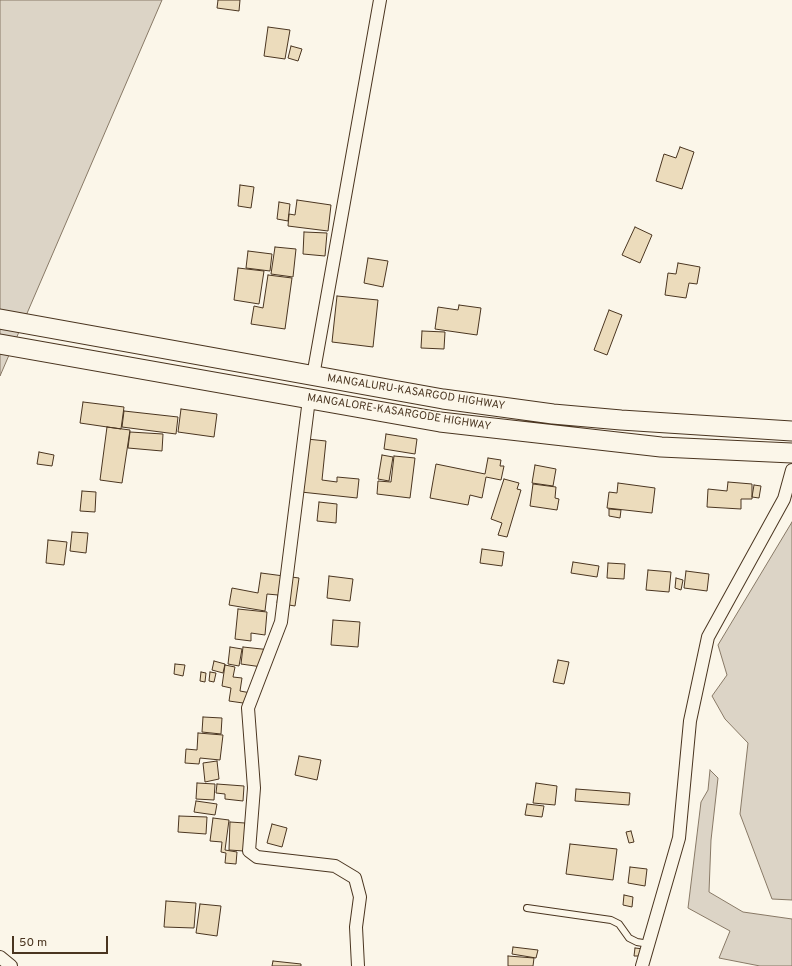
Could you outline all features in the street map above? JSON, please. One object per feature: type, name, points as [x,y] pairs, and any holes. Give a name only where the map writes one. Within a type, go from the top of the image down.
[{"type":"highway","name":"MANGALURU-KASARGOD HIGHWAY","points":[[0,319],[443,399],[553,414],[792,431]]},
{"type":"highway","name":"MANGALORE-KASARGODE HIGHWAY","points":[[0,344],[440,422],[661,447],[792,453]]},
{"type":"street","points":[[313,376],[380,0]]},
{"type":"street","points":[[309,399],[281,622],[248,708],[254,788],[249,851],[257,857],[335,866],[355,878],[360,897],[356,927],[358,966]]},
{"type":"street","points":[[642,966],[679,838],[690,721],[708,637],[784,499],[792,470]]},
{"type":"street","points":[[0,957],[11,966]]},
{"type":"lane","points":[[526,908],[611,920],[620,924],[629,938],[636,942],[648,944]]},
{"type":"shaded area","points":[[0,0],[162,0],[0,376]]},
{"type":"shaded area","points":[[792,522],[792,900],[772,899],[740,814],[748,743],[725,719],[712,696],[727,675],[718,645]]},
{"type":"shaded area","points":[[710,770],[718,778],[711,840],[709,892],[743,912],[792,919],[792,966],[760,966],[719,958],[730,931],[688,908],[701,802],[708,790]]},
{"type":"building","points":[[218,0],[240,0],[239,11],[217,8]]},
{"type":"building","points":[[268,27],[290,30],[285,59],[264,56]]},
{"type":"building","points":[[291,46],[302,49],[298,61],[288,58]]},
{"type":"building","points":[[680,147],[694,152],[682,189],[656,181],[664,154],[676,158]]},
{"type":"building","points":[[240,185],[254,187],[251,208],[238,206]]},
{"type":"building","points":[[297,200],[331,205],[328,231],[288,226],[289,214],[295,215]]},
{"type":"building","points":[[279,202],[290,204],[288,221],[277,219]]},
{"type":"building","points":[[635,227],[652,235],[640,263],[622,255]]},
{"type":"building","points":[[304,232],[327,233],[325,256],[303,254]]},
{"type":"building","points":[[275,247],[296,249],[293,277],[271,274]]},
{"type":"building","points":[[248,251],[272,254],[270,271],[246,268]]},
{"type":"building","points":[[368,258],[388,261],[383,287],[364,283]]},
{"type":"building","points":[[678,263],[700,267],[697,284],[689,283],[686,298],[665,295],[668,273],[676,274]]},
{"type":"building","points":[[238,268],[264,271],[259,304],[234,300]]},
{"type":"building","points":[[268,275],[292,278],[285,329],[251,324],[254,306],[263,308]]},
{"type":"building","points":[[337,296],[378,300],[373,347],[332,342]]},
{"type":"building","points":[[459,305],[481,308],[477,335],[435,329],[438,307],[458,310]]},
{"type":"building","points":[[609,310],[622,315],[607,355],[594,350]]},
{"type":"building","points":[[422,331],[445,332],[444,349],[421,348]]},
{"type":"building","points":[[83,402],[124,407],[121,429],[80,423]]},
{"type":"building","points":[[181,409],[217,414],[214,437],[178,432]]},
{"type":"building","points":[[124,411],[178,417],[176,434],[122,427]]},
{"type":"building","points":[[107,427],[130,430],[122,483],[100,480]]},
{"type":"building","points":[[130,432],[163,434],[162,451],[128,448]]},
{"type":"building","points":[[386,434],[417,439],[415,454],[384,449]]},
{"type":"building","points":[[307,439],[326,441],[322,480],[337,482],[337,477],[359,479],[357,498],[301,492]]},
{"type":"building","points":[[39,452],[54,455],[52,466],[37,464]]},
{"type":"building","points":[[382,455],[393,457],[389,481],[378,479]]},
{"type":"building","points":[[394,456],[415,458],[410,498],[377,494],[378,481],[391,482]]},
{"type":"building","points":[[488,458],[501,460],[500,466],[504,466],[501,480],[486,477],[482,498],[470,495],[468,505],[430,498],[436,464],[485,474]]},
{"type":"building","points":[[535,465],[556,469],[553,486],[532,483]]},
{"type":"building","points":[[504,479],[519,483],[517,489],[521,490],[507,537],[498,535],[502,523],[491,519]]},
{"type":"building","points":[[728,482],[752,484],[752,499],[741,499],[741,509],[707,507],[708,489],[727,491]]},
{"type":"building","points":[[618,483],[655,488],[652,513],[607,508],[609,492],[617,493]]},
{"type":"building","points":[[533,484],[556,487],[555,498],[559,499],[557,510],[530,506]]},
{"type":"building","points":[[754,485],[761,486],[759,498],[752,497]]},
{"type":"building","points":[[82,491],[96,492],[95,512],[80,511]]},
{"type":"building","points":[[319,502],[337,504],[336,523],[317,521]]},
{"type":"building","points":[[609,509],[621,510],[620,518],[609,516]]},
{"type":"building","points":[[72,532],[88,533],[86,553],[70,551]]},
{"type":"building","points":[[48,540],[67,542],[64,565],[46,563]]},
{"type":"building","points":[[482,549],[504,552],[502,566],[480,563]]},
{"type":"building","points":[[573,562],[599,566],[597,577],[571,573]]},
{"type":"building","points":[[608,563],[625,564],[624,579],[607,578]]},
{"type":"building","points":[[648,570],[671,572],[669,592],[646,590]]},
{"type":"building","points":[[686,571],[709,574],[707,591],[684,588]]},
{"type":"building","points":[[261,573],[299,578],[295,606],[277,603],[278,595],[267,594],[265,611],[229,605],[232,588],[258,593]]},
{"type":"building","points":[[329,576],[353,579],[350,601],[327,598]]},
{"type":"building","points":[[676,578],[683,580],[681,590],[675,588]]},
{"type":"building","points":[[238,609],[267,612],[265,635],[251,633],[251,641],[235,639]]},
{"type":"building","points":[[333,620],[360,622],[358,647],[331,645]]},
{"type":"building","points":[[230,647],[242,649],[239,666],[228,664]]},
{"type":"building","points":[[243,647],[271,650],[269,668],[241,664]]},
{"type":"building","points":[[558,660],[569,662],[564,684],[553,682]]},
{"type":"building","points":[[214,661],[225,664],[223,673],[212,670]]},
{"type":"building","points":[[175,664],[185,665],[183,676],[174,674]]},
{"type":"building","points":[[225,665],[235,667],[233,677],[242,678],[240,691],[251,693],[250,704],[229,701],[231,688],[222,686]]},
{"type":"building","points":[[201,672],[206,673],[205,682],[200,681]]},
{"type":"building","points":[[210,672],[216,673],[214,682],[209,681]]},
{"type":"building","points":[[203,717],[222,718],[221,734],[202,732]]},
{"type":"building","points":[[198,733],[223,735],[220,760],[200,758],[199,764],[185,763],[186,749],[197,750]]},
{"type":"building","points":[[299,756],[321,760],[317,780],[295,775]]},
{"type":"building","points":[[217,761],[219,779],[205,782],[203,763]]},
{"type":"building","points":[[197,783],[215,784],[214,800],[196,799]]},
{"type":"building","points":[[536,783],[557,786],[555,805],[533,803]]},
{"type":"building","points":[[217,784],[244,786],[243,801],[225,799],[225,794],[216,793]]},
{"type":"building","points":[[576,789],[630,793],[629,805],[575,801]]},
{"type":"building","points":[[196,801],[217,804],[215,815],[194,812]]},
{"type":"building","points":[[527,804],[544,806],[542,817],[525,815]]},
{"type":"building","points":[[179,816],[207,817],[206,834],[178,832]]},
{"type":"building","points":[[213,818],[229,820],[225,850],[237,852],[236,864],[225,863],[226,853],[221,852],[222,842],[210,841]]},
{"type":"building","points":[[230,822],[245,823],[244,851],[229,850]]},
{"type":"building","points":[[272,824],[287,828],[282,847],[267,843]]},
{"type":"building","points":[[631,831],[634,842],[629,843],[626,832]]},
{"type":"building","points":[[570,844],[617,849],[613,880],[566,874]]},
{"type":"building","points":[[630,867],[647,869],[645,886],[628,883]]},
{"type":"building","points":[[624,895],[633,897],[632,907],[623,905]]},
{"type":"building","points":[[166,901],[196,903],[194,928],[164,927]]},
{"type":"building","points":[[200,904],[221,906],[217,936],[196,933]]},
{"type":"building","points":[[513,947],[538,950],[536,958],[512,954]]},
{"type":"building","points":[[635,948],[644,949],[643,956],[634,956]]},
{"type":"building","points":[[508,956],[534,958],[533,966],[508,966]]},
{"type":"building","points":[[273,961],[301,964],[301,966],[272,966]]}]
